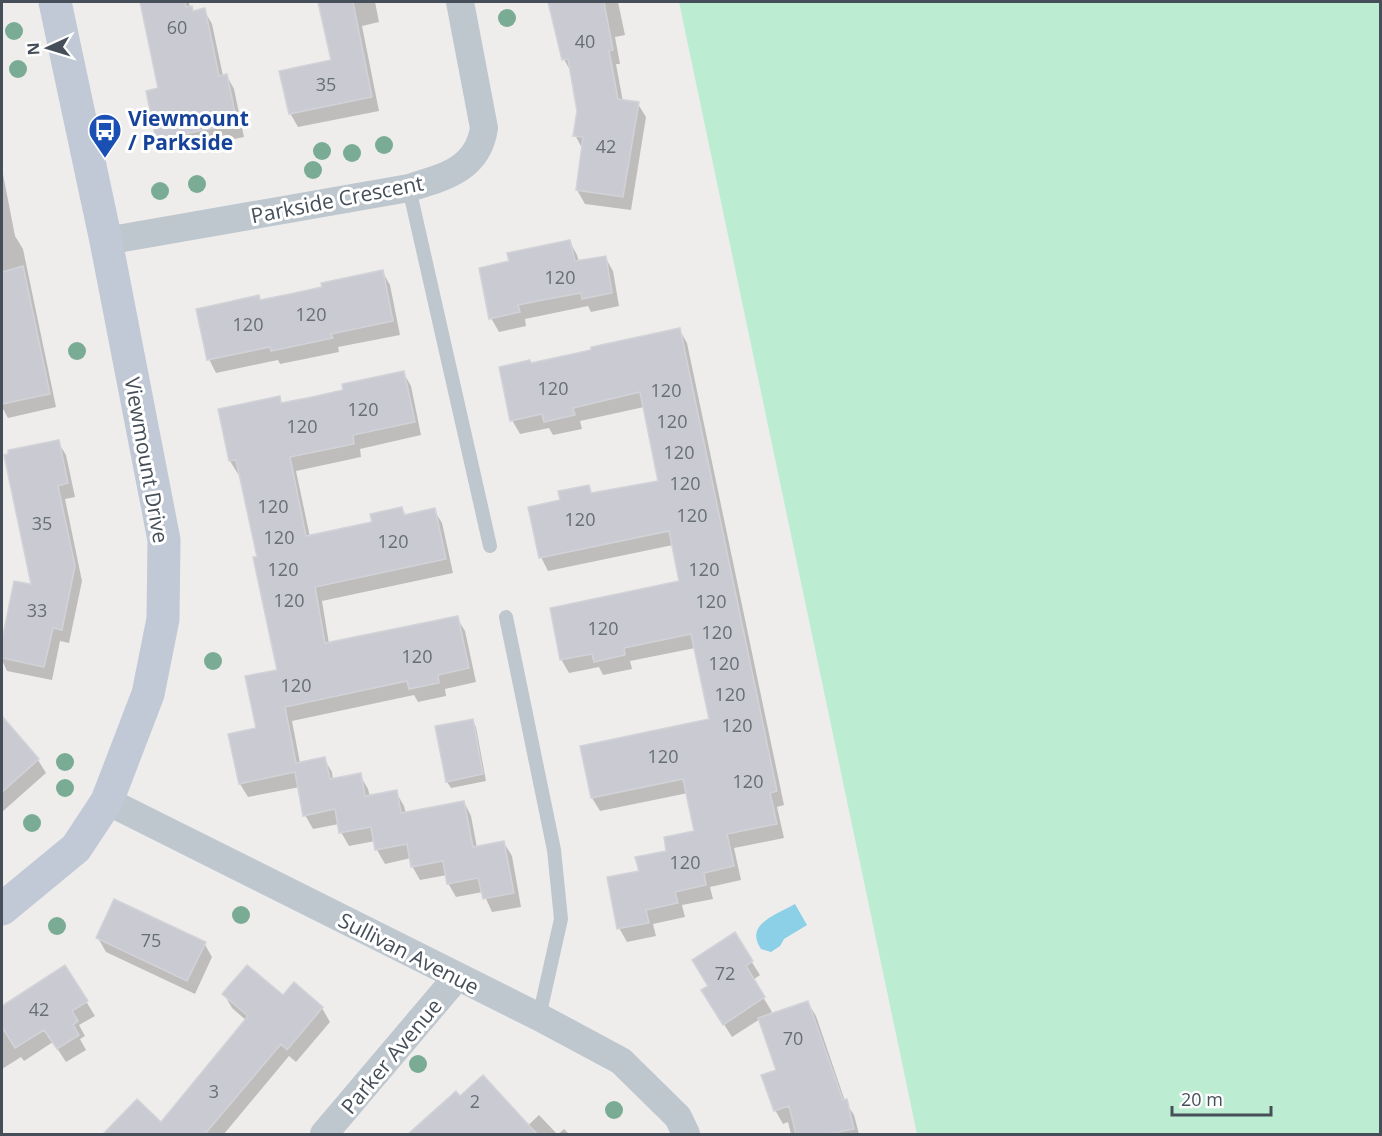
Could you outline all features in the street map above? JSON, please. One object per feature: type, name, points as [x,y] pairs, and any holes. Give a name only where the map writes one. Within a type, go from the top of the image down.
[{"type":"street","name":"Viewmount Drive","points":[[2,909],[76,848],[107,801],[148,694],[163,619],[164,540],[106,241],[55,2]]},
{"type":"street","name":"Parkside Crescent","points":[[106,241],[409,188],[441,179],[472,160],[482,143],[484,128],[460,2]]},
{"type":"street","name":"Sullivan Avenue","points":[[107,801],[539,1017],[621,1061],[678,1117],[686,1134]]},
{"type":"street","name":"Parker Avenue","points":[[324,1134],[457,977]]},
{"type":"lane","points":[[409,188],[490,546]]},
{"type":"lane","points":[[506,617],[554,850],[561,919],[539,1017]]},
{"type":"green space","points":[[679,2],[1380,2],[1380,1134],[917,1134]]},
{"type":"water","points":[[795,904],[807,925],[784,939],[780,946],[771,952],[761,949],[756,933],[759,927],[771,916]]},
{"type":"building","points":[[140,2],[185,2],[186,7],[192,6],[193,11],[205,8],[219,76],[227,74],[237,123],[156,140],[146,91],[158,88]]},
{"type":"building","points":[[318,2],[353,2],[372,97],[289,114],[279,71],[331,60]]},
{"type":"building","points":[[548,2],[604,2],[613,50],[609,51],[618,99],[639,102],[623,197],[576,190],[583,137],[573,136],[577,111],[568,59],[562,60]]},
{"type":"building","points":[[570,240],[575,261],[606,256],[612,293],[582,299],[581,293],[518,305],[520,312],[489,319],[479,268],[509,261],[507,253]]},
{"type":"building","points":[[23,266],[50,394],[2,404],[2,272]]},
{"type":"building","points":[[383,270],[393,321],[331,334],[333,338],[271,351],[270,347],[207,360],[196,309],[259,295],[260,300],[290,294],[322,287],[321,283]]},
{"type":"building","points":[[680,328],[777,791],[770,793],[777,824],[727,834],[734,866],[704,873],[706,885],[675,892],[678,903],[646,910],[649,923],[617,929],[607,877],[639,871],[635,857],[666,851],[664,837],[694,831],[683,779],[591,798],[580,746],[709,719],[691,634],[624,648],[625,655],[594,662],[592,654],[560,660],[550,608],[679,581],[669,531],[539,558],[528,507],[560,500],[558,491],[589,485],[591,493],[658,481],[640,392],[573,408],[575,415],[544,422],[542,414],[510,421],[499,367],[530,360],[531,363],[591,350],[591,347]]},
{"type":"building","points":[[404,371],[415,422],[353,435],[354,444],[290,457],[306,536],[372,522],[370,514],[402,507],[404,515],[435,508],[446,559],[315,587],[325,643],[458,616],[469,668],[438,675],[439,683],[409,689],[407,681],[285,707],[296,763],[325,757],[330,779],[361,773],[365,796],[397,790],[401,813],[464,801],[473,847],[504,841],[514,893],[483,899],[478,878],[447,884],[443,861],[411,867],[407,844],[375,850],[371,827],[339,833],[335,809],[303,816],[295,772],[239,784],[228,734],[256,728],[245,676],[277,670],[253,557],[257,557],[236,460],[229,461],[218,409],[280,396],[281,403],[312,397],[343,390],[342,384]]},
{"type":"building","points":[[59,440],[68,483],[58,486],[75,566],[62,630],[53,628],[44,667],[2,658],[2,640],[14,581],[31,584],[4,455],[8,454],[8,450]]},
{"type":"building","points":[[2,716],[39,759],[2,792]]},
{"type":"building","points":[[473,719],[483,774],[446,782],[435,726]]},
{"type":"building","points":[[114,899],[206,942],[187,981],[96,938]]},
{"type":"building","points":[[735,932],[753,961],[746,966],[765,997],[723,1025],[701,990],[708,986],[692,960]]},
{"type":"building","points":[[65,965],[88,1001],[72,1011],[78,1021],[73,1025],[79,1035],[57,1049],[44,1030],[15,1048],[2,1027],[2,1006]]},
{"type":"building","points":[[247,965],[283,995],[294,982],[323,1007],[287,1050],[281,1044],[205,1134],[103,1134],[137,1099],[161,1122],[248,1016],[222,994]]},
{"type":"building","points":[[808,1001],[843,1100],[847,1099],[854,1129],[829,1134],[796,1134],[789,1106],[774,1111],[761,1075],[776,1070],[758,1018]]},
{"type":"building","points":[[483,1075],[537,1134],[408,1134],[456,1091],[460,1096]]},
{"type":"place","name":"Viewmount / Parkside","points":[[105,159]]}]
